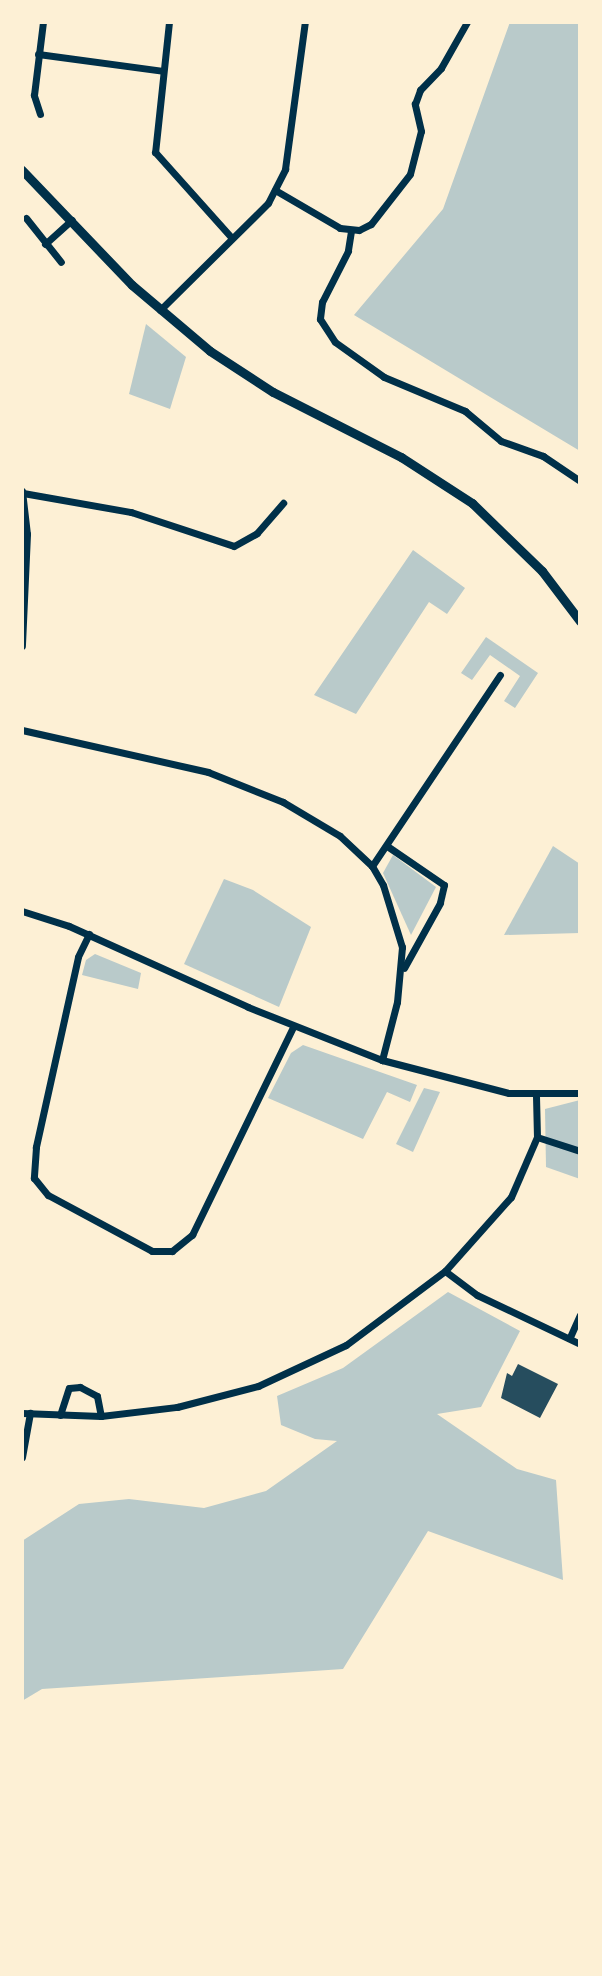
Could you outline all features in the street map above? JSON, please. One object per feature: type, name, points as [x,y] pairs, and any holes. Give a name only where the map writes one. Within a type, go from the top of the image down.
[{"type":"main road","points":[[22,170],[160,310],[248,377],[359,432],[472,503],[542,571],[580,621]]},
{"type":"street","points":[[40,114],[34,95],[43,22]]},
{"type":"street","points":[[169,22],[155,152],[232,238]]},
{"type":"street","points":[[160,310],[268,203],[275,190],[285,169],[305,22]]},
{"type":"street","points":[[275,190],[351,231],[371,224],[410,174],[421,131],[415,104],[420,90],[441,68],[467,22]]},
{"type":"street","points":[[38,54],[163,71]]},
{"type":"street","points":[[26,218],[61,262]]},
{"type":"street","points":[[45,244],[72,220]]},
{"type":"street","points":[[351,231],[348,251],[322,302],[320,319],[335,342],[384,377],[465,411],[501,441],[543,456],[580,481]]},
{"type":"street","points":[[22,646],[27,534],[22,492],[131,512],[234,546],[257,533],[283,503]]},
{"type":"street","points":[[372,866],[500,675]]},
{"type":"street","points":[[22,730],[162,758],[248,787],[323,823],[372,866],[392,902],[402,971]]},
{"type":"street","points":[[382,1060],[402,971],[440,903],[444,885],[387,846]]},
{"type":"street","points":[[22,911],[89,934],[293,1027],[382,1060],[454,1082],[536,1095],[580,1093]]},
{"type":"street","points":[[89,934],[78,957],[33,1167],[37,1184],[48,1195],[143,1246],[161,1253],[181,1248],[192,1235],[293,1027]]},
{"type":"street","points":[[22,1457],[26,1413],[101,1416],[177,1407],[285,1375],[380,1324],[445,1271],[511,1197],[537,1137],[536,1095]]},
{"type":"street","points":[[537,1137],[580,1151]]},
{"type":"street","points":[[22,1165],[33,1167]]},
{"type":"street","points":[[445,1271],[477,1295],[580,1344]]},
{"type":"street","points":[[570,1337],[580,1315]]},
{"type":"street","points":[[60,1415],[69,1388],[80,1387],[97,1396],[101,1416]]},
{"type":"shaded area","points":[[510,22],[580,22],[580,451],[354,315],[443,209]]},
{"type":"shaded area","points":[[146,324],[186,357],[170,409],[129,394]]},
{"type":"shaded area","points":[[413,550],[465,588],[447,614],[429,602],[356,714],[314,695]]},
{"type":"shaded area","points":[[486,637],[538,673],[515,708],[504,701],[520,676],[490,655],[472,680],[461,673]]},
{"type":"shaded area","points":[[553,846],[580,864],[580,933],[504,935]]},
{"type":"shaded area","points":[[393,855],[436,887],[411,935],[383,873]]},
{"type":"shaded area","points":[[224,879],[253,890],[311,927],[279,1007],[184,964]]},
{"type":"shaded area","points":[[95,954],[141,973],[138,989],[82,975],[86,960]]},
{"type":"shaded area","points":[[303,1045],[417,1085],[410,1102],[387,1092],[363,1139],[268,1098],[291,1053]]},
{"type":"shaded area","points":[[424,1088],[440,1092],[413,1152],[396,1144]]},
{"type":"shaded area","points":[[580,1100],[580,1179],[546,1167],[545,1109]]},
{"type":"shaded area","points":[[448,1292],[520,1331],[481,1407],[437,1414],[517,1469],[556,1480],[563,1580],[428,1531],[343,1669],[42,1689],[22,1701],[22,1541],[79,1504],[129,1499],[204,1508],[266,1491],[337,1441],[315,1439],[281,1425],[277,1396],[343,1368]]},
{"type":"building","points":[[518,1364],[558,1384],[540,1418],[501,1398],[507,1373],[512,1376]]}]
